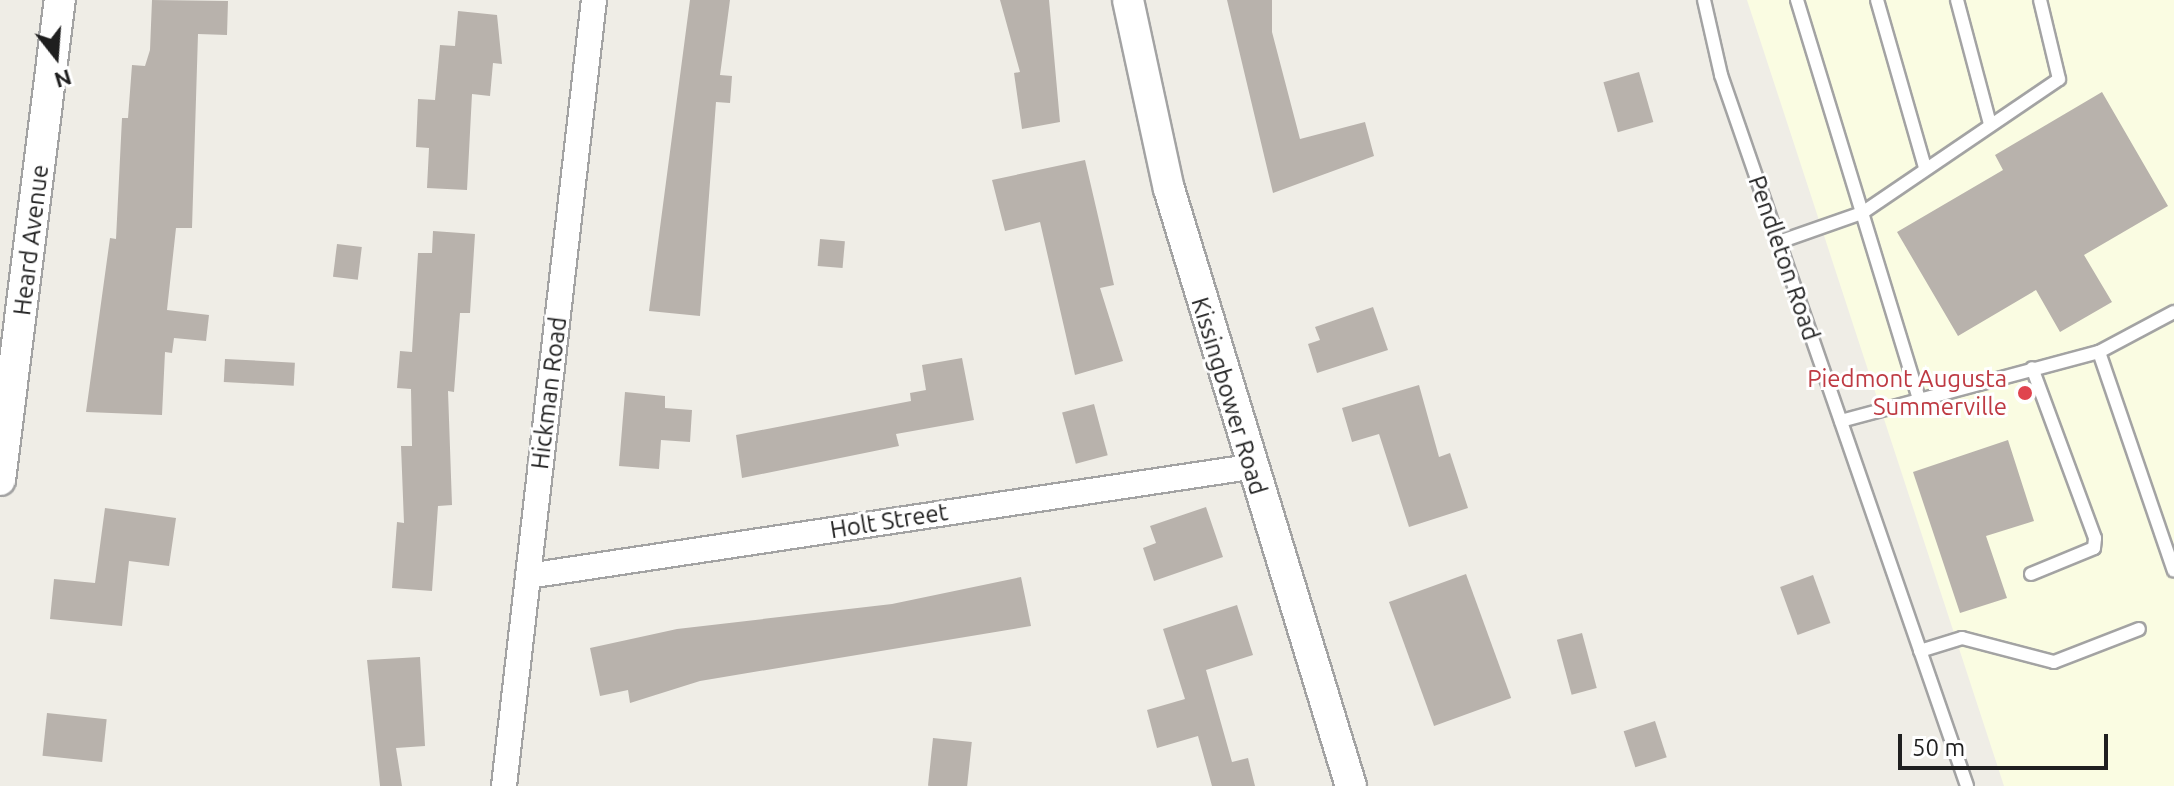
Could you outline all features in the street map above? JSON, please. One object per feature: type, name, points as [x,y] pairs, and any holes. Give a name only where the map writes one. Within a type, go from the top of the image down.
[{"type":"street","name":"Heard Avenue","points":[[0,480],[6,395],[60,0]]},
{"type":"street","name":"Hickman Road","points":[[504,786],[594,0]]},
{"type":"street","name":"Kissingbower Road","points":[[1128,0],[1169,189],[1250,467],[1351,786]]},
{"type":"street","name":"Holt Street","points":[[528,576],[1250,467]]},
{"type":"lane","name":"Pendleton Road","points":[[1704,0],[1721,75],[1967,786]]},
{"type":"lane","points":[[1797,0],[1919,398]]},
{"type":"lane","points":[[1877,0],[1925,167]]},
{"type":"lane","points":[[1957,0],[1990,124]]},
{"type":"lane","points":[[1779,242],[1862,213],[1925,167],[2059,79],[2040,0]]},
{"type":"lane","points":[[1841,421],[2099,352],[2174,312]]},
{"type":"lane","points":[[2099,352],[2174,571]]},
{"type":"lane","points":[[2031,574],[2094,548],[2095,538],[2032,368]]},
{"type":"lane","points":[[1920,651],[1962,638],[2054,662],[2139,629]]},
{"type":"shaded area","name":"Piedmont Augusta Summerville","points":[[1747,0],[2174,0],[2174,786],[2004,786]]},
{"type":"building","points":[[152,0],[228,1],[227,35],[198,34],[192,228],[176,228],[167,310],[209,315],[206,341],[174,338],[172,353],[165,352],[162,415],[86,412],[110,238],[116,239],[122,118],[128,118],[132,65],[145,66],[150,50]]},
{"type":"building","points":[[690,0],[730,0],[720,75],[732,76],[730,103],[716,102],[700,316],[649,311]]},
{"type":"building","points":[[1000,0],[1049,0],[1060,122],[1022,129],[1014,73],[1020,72]]},
{"type":"building","points":[[1227,0],[1272,0],[1272,32],[1300,139],[1365,122],[1374,156],[1273,193]]},
{"type":"building","points":[[458,11],[497,15],[502,64],[493,63],[490,96],[472,94],[467,190],[427,188],[429,148],[416,147],[418,99],[435,100],[440,45],[455,46]]},
{"type":"building","points":[[1639,72],[1653,122],[1618,132],[1603,82]]},
{"type":"building","points":[[2102,92],[2168,206],[2084,255],[2112,302],[2060,332],[2036,290],[1958,336],[1897,232],[2003,170],[1995,155]]},
{"type":"building","points":[[1085,160],[1114,285],[1100,288],[1123,361],[1075,375],[1040,222],[1005,231],[992,180]]},
{"type":"building","points":[[433,231],[475,234],[470,313],[460,313],[454,392],[448,391],[452,505],[438,506],[432,591],[392,588],[397,522],[404,523],[401,446],[412,446],[411,389],[397,388],[400,351],[412,352],[418,253],[432,253]]},
{"type":"building","points":[[820,239],[845,241],[843,268],[818,266]]},
{"type":"building","points":[[337,244],[362,247],[358,280],[333,277]]},
{"type":"building","points":[[1373,307],[1388,350],[1317,373],[1308,344],[1320,340],[1315,327]]},
{"type":"building","points":[[962,358],[974,420],[896,434],[899,446],[742,478],[736,435],[911,401],[910,393],[926,390],[922,365]]},
{"type":"building","points":[[225,359],[295,363],[294,386],[224,382]]},
{"type":"building","points":[[1419,385],[1439,457],[1450,453],[1468,508],[1409,527],[1379,434],[1352,442],[1342,408]]},
{"type":"building","points":[[625,392],[665,396],[665,408],[692,410],[690,442],[661,440],[659,469],[619,466]]},
{"type":"building","points":[[1094,404],[1108,455],[1076,464],[1062,413]]},
{"type":"building","points":[[2008,440],[2034,521],[1986,536],[2007,598],[1960,613],[1913,472]]},
{"type":"building","points":[[1206,507],[1223,557],[1154,581],[1143,548],[1156,543],[1150,526]]},
{"type":"building","points":[[105,508],[176,518],[169,566],[129,561],[122,626],[50,619],[54,579],[95,583]]},
{"type":"building","points":[[1466,574],[1511,698],[1434,726],[1389,602]]},
{"type":"building","points":[[1813,575],[1830,623],[1798,635],[1780,587]]},
{"type":"building","points":[[1021,577],[1031,626],[700,681],[630,703],[628,690],[600,696],[590,648],[677,629],[892,604]]},
{"type":"building","points":[[1237,605],[1253,655],[1206,670],[1232,762],[1248,758],[1255,786],[1212,786],[1198,736],[1157,748],[1147,710],[1185,699],[1163,629]]},
{"type":"building","points":[[1582,633],[1597,688],[1572,695],[1557,640]]},
{"type":"building","points":[[420,657],[425,746],[396,748],[402,786],[380,786],[367,660]]},
{"type":"building","points":[[47,713],[107,719],[102,762],[43,756]]},
{"type":"building","points":[[1655,721],[1667,757],[1635,767],[1624,731]]},
{"type":"building","points":[[933,738],[972,742],[967,786],[928,786]]},
{"type":"place","name":"Piedmont Augusta Summerville","points":[[2025,393]]}]
